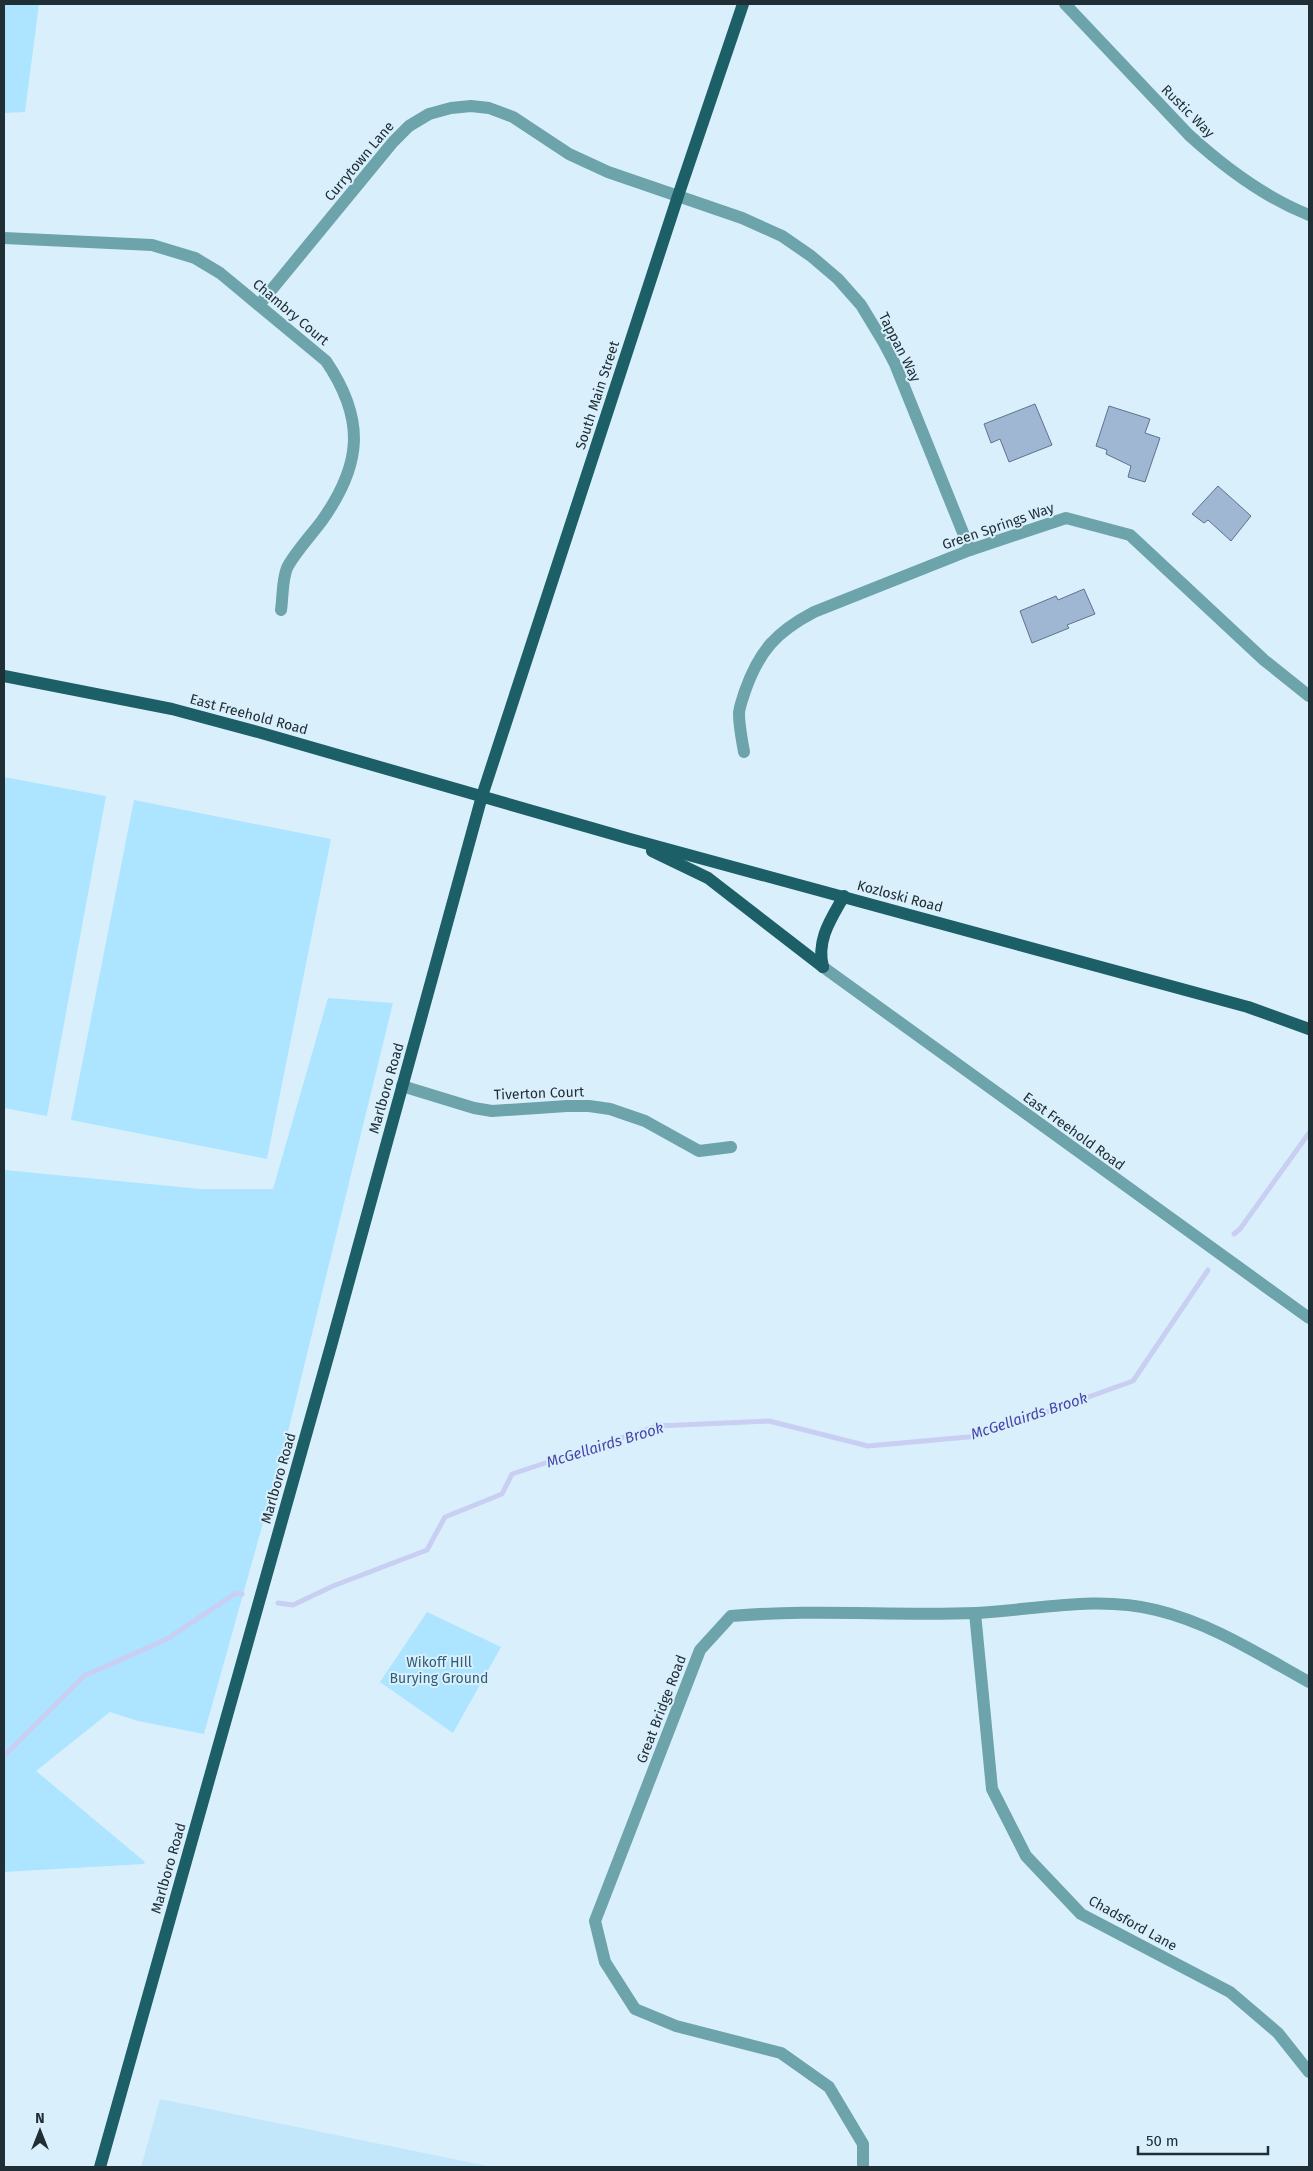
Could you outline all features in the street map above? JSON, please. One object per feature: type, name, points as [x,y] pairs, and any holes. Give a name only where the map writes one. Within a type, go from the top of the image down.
[{"type":"main road","name":"South Main Street","points":[[482,796],[678,196],[743,4]]},
{"type":"main road","name":"East Freehold Road","points":[[4,676],[172,709],[482,796]]},
{"type":"main road","name":"Kozloski Road","points":[[482,796],[630,839],[1248,1007],[1309,1029]]},
{"type":"main road","name":"Marlboro Road","points":[[100,2167],[331,1346],[482,796]]},
{"type":"main road","points":[[630,839],[708,878],[823,967]]},
{"type":"main road","points":[[823,967],[820,956],[824,934],[844,896]]},
{"type":"street","name":"Rustic Way","points":[[1065,4],[1189,135],[1208,152],[1250,183],[1309,215]]},
{"type":"street","name":"Currytown Lane","points":[[260,305],[393,142],[416,122],[429,114],[451,108],[471,106],[489,108],[513,117],[577,157],[608,172],[678,196]]},
{"type":"street","name":"Tappan Way","points":[[678,196],[742,218],[782,236],[811,256],[838,279],[861,305],[895,364],[970,550]]},
{"type":"street","name":"Chambry Court","points":[[4,238],[152,244],[195,258],[220,273],[326,361],[348,400],[354,422],[352,460],[346,480],[335,503],[287,568],[281,610]]},
{"type":"street","name":"Green Springs Way","points":[[744,752],[738,712],[750,678],[762,654],[776,636],[793,622],[970,550],[1066,518],[1130,535],[1264,660],[1309,696]]},
{"type":"street","name":"East Freehold Road","points":[[823,967],[1309,1318]]},
{"type":"street","name":"Tiverton Court","points":[[402,1086],[474,1108],[492,1111],[567,1106],[589,1106],[610,1109],[645,1121],[699,1151],[731,1147]]},
{"type":"street","name":"Great Bridge Road","points":[[863,2167],[863,2144],[829,2087],[782,2053],[676,2026],[635,2009],[605,1962],[594,1921],[700,1650],[731,1616],[771,1613],[975,1613],[1108,1603],[1156,1610],[1206,1626],[1309,1682]]},
{"type":"street","name":"Chadsford Lane","points":[[975,1613],[992,1789],[1026,1856],[1081,1914],[1230,1992],[1278,2033],[1309,2072]]},
{"type":"shaded area","points":[[160,2099],[493,2167],[141,2167]]},
{"type":"green space","points":[[4,4],[39,4],[25,112],[4,113]]},
{"type":"green space","points":[[4,777],[106,796],[47,1116],[4,1108]]},
{"type":"green space","points":[[134,800],[331,839],[267,1159],[71,1120]]},
{"type":"green space","points":[[328,998],[393,1003],[284,1448],[204,1734],[138,1721],[110,1712],[36,1771],[145,1862],[144,1864],[4,1872],[4,1170],[201,1189],[273,1189]]},
{"type":"green space","name":"Wikoff HIll Burying Ground","points":[[427,1612],[501,1647],[453,1733],[380,1682]]},
{"type":"building","points":[[1035,404],[1052,445],[1009,462],[1000,439],[991,443],[984,424]]},
{"type":"building","points":[[1109,406],[1150,419],[1145,433],[1160,438],[1145,482],[1128,477],[1131,466],[1106,454],[1107,450],[1096,446]]},
{"type":"building","points":[[1218,486],[1251,516],[1231,541],[1208,520],[1204,523],[1192,514]]},
{"type":"building","points":[[1084,589],[1095,614],[1067,625],[1069,628],[1032,643],[1020,611],[1056,596],[1058,600]]},
{"type":"waterway","name":"McGellairds Brook","points":[[1234,1234],[1240,1229],[1309,1133]]},
{"type":"waterway","name":"McGellairds Brook","points":[[278,1603],[293,1605],[333,1586],[427,1550],[445,1517],[502,1494],[512,1474],[657,1426],[769,1421],[868,1446],[979,1436],[1133,1381],[1208,1270]]},
{"type":"waterway","name":"McGellairds Brook","points":[[4,1756],[84,1676],[167,1639],[236,1593],[242,1594]]}]
